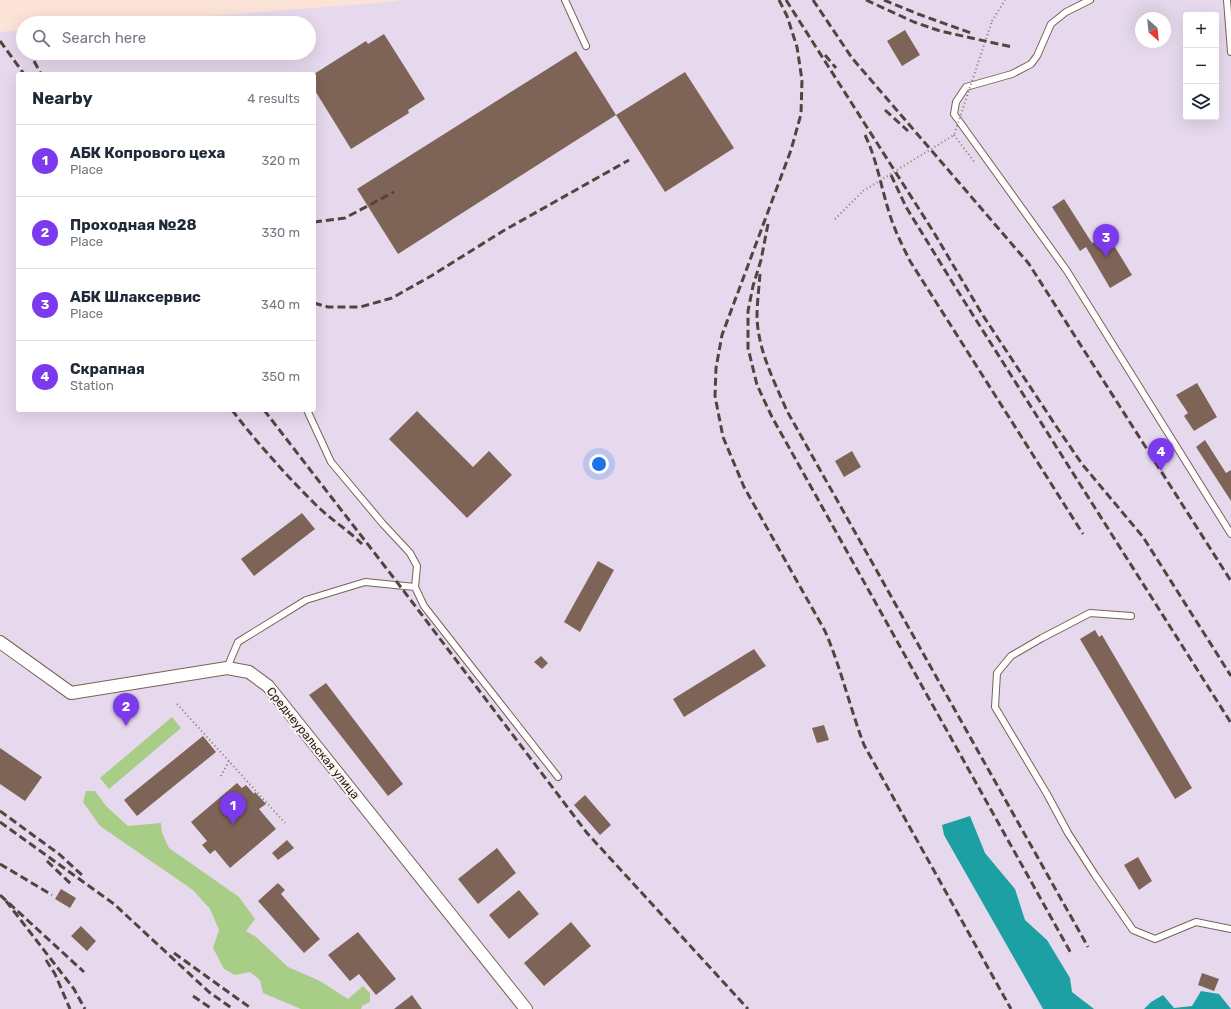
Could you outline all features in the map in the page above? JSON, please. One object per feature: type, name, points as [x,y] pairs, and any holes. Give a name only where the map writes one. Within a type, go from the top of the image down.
[{"type":"street","name":"Среднеуральская улица","points":[[0,642],[71,693],[227,668],[249,672],[268,686],[526,1009]]},
{"type":"lane","points":[[565,0],[586,46]]},
{"type":"lane","points":[[1090,0],[1066,12],[1051,24],[1037,56],[1031,64],[1012,74],[966,87],[956,102],[954,114],[1067,271],[1231,534]]},
{"type":"lane","points":[[1227,0],[1231,52]]},
{"type":"lane","points":[[308,412],[331,462],[383,524],[410,553],[417,566],[415,587],[424,606],[558,777]]},
{"type":"lane","points":[[227,668],[238,642],[306,600],[365,582],[415,587]]},
{"type":"lane","points":[[1131,616],[1090,613],[1011,656],[997,673],[995,707],[1047,794],[1068,833],[1133,930],[1154,939],[1196,922],[1231,929]]},
{"type":"path","points":[[835,219],[863,191],[954,135],[992,21],[1005,0]]},
{"type":"path","points":[[954,135],[975,163]]},
{"type":"path","points":[[177,704],[286,823]]},
{"type":"path","points":[[221,776],[229,761]]},
{"type":"shaded area","points":[[399,0],[1231,0],[1231,1009],[0,1009],[0,32],[16,31],[16,60],[316,60],[316,16],[207,16]]},
{"type":"green space","points":[[172,717],[181,728],[109,789],[100,778]]},
{"type":"green space","points":[[86,791],[95,791],[106,806],[128,826],[161,823],[162,833],[169,848],[239,897],[255,919],[246,931],[256,937],[288,967],[320,981],[348,999],[363,986],[370,993],[370,1002],[362,1006],[361,1009],[301,1009],[263,993],[260,980],[250,972],[235,975],[224,969],[213,948],[219,930],[210,909],[193,890],[100,826],[83,802]]},
{"type":"water","points":[[970,816],[985,853],[1015,889],[1025,920],[1047,940],[1070,978],[1072,992],[1094,1009],[1043,1009],[944,835],[942,825]]},
{"type":"water","points":[[1201,991],[1219,994],[1231,1009],[1144,1009],[1151,1002],[1163,995],[1174,1008],[1192,1006]]},
{"type":"building","points":[[905,30],[920,55],[902,66],[887,41]]},
{"type":"building","points":[[384,34],[425,99],[408,110],[409,113],[351,149],[316,92],[316,73],[366,41],[368,44]]},
{"type":"building","points":[[576,51],[616,115],[398,254],[357,189]]},
{"type":"building","points":[[685,72],[734,148],[665,192],[616,115]]},
{"type":"building","points":[[1064,199],[1092,243],[1089,245],[1107,234],[1132,275],[1110,288],[1086,247],[1080,251],[1052,207]]},
{"type":"building","points":[[1197,383],[1217,417],[1194,431],[1184,416],[1188,413],[1176,395]]},
{"type":"building","points":[[417,411],[473,467],[489,451],[512,475],[467,518],[389,439]]},
{"type":"building","points":[[1205,440],[1226,473],[1231,470],[1231,501],[1196,447]]},
{"type":"building","points":[[852,451],[861,467],[844,477],[835,461]]},
{"type":"building","points":[[302,513],[315,529],[254,576],[241,559]]},
{"type":"building","points":[[598,561],[614,570],[580,632],[564,622]]},
{"type":"building","points":[[1095,630],[1099,637],[1102,635],[1192,788],[1175,799],[1080,639]]},
{"type":"building","points":[[754,649],[766,666],[684,717],[673,699]]},
{"type":"building","points":[[541,656],[548,663],[542,669],[534,662]]},
{"type":"building","points":[[326,683],[403,784],[388,796],[309,695]]},
{"type":"building","points":[[824,725],[829,740],[817,743],[812,728]]},
{"type":"building","points":[[203,736],[216,752],[137,816],[124,800]]},
{"type":"building","points":[[0,748],[42,777],[25,801],[0,784]]},
{"type":"building","points":[[237,783],[242,788],[246,785],[266,804],[259,809],[276,829],[230,868],[215,850],[210,854],[202,845],[207,841],[191,822]]},
{"type":"building","points":[[585,795],[611,825],[600,835],[574,805]]},
{"type":"building","points":[[287,840],[294,848],[278,860],[272,853]]},
{"type":"building","points":[[497,848],[516,873],[478,904],[458,879]]},
{"type":"building","points":[[1138,857],[1152,881],[1139,890],[1124,865]]},
{"type":"building","points":[[278,883],[285,890],[281,894],[320,939],[304,953],[258,901]]},
{"type":"building","points":[[61,889],[76,898],[70,908],[55,899]]},
{"type":"building","points":[[519,890],[539,914],[509,939],[489,915]]},
{"type":"building","points":[[571,922],[591,946],[544,986],[524,963]]},
{"type":"building","points":[[81,926],[96,941],[87,951],[71,936]]},
{"type":"building","points":[[358,932],[396,979],[376,995],[359,974],[350,981],[328,955]]},
{"type":"building","points":[[1202,973],[1219,979],[1214,991],[1198,985]]},
{"type":"building","points":[[412,995],[422,1009],[394,1009]]},
{"type":"railway","points":[[779,0],[787,16],[797,47],[802,80],[801,114],[791,150],[722,335],[716,368],[715,396],[723,437],[744,487],[825,631],[836,659],[864,745],[1011,1009]]},
{"type":"railway","points":[[786,0],[933,231],[982,314],[1082,464],[1143,537],[1231,676]]},
{"type":"railway","points":[[813,0],[852,58],[1029,264],[1231,581]]},
{"type":"railway","points":[[866,0],[914,22],[940,31],[1012,47]]},
{"type":"railway","points":[[884,0],[971,33]]},
{"type":"railway","points":[[0,41],[23,72]]},
{"type":"railway","points":[[825,55],[836,68]]},
{"type":"railway","points":[[34,61],[40,72]]},
{"type":"railway","points":[[885,110],[908,131]]},
{"type":"railway","points":[[865,135],[876,164],[891,218],[898,237],[910,261],[1083,534]]},
{"type":"railway","points":[[316,304],[328,307],[360,307],[392,298],[431,276],[503,231],[629,160]]},
{"type":"railway","points":[[891,175],[906,207],[954,285],[1231,723]]},
{"type":"railway","points":[[316,222],[345,218],[394,192]]},
{"type":"railway","points":[[768,224],[761,260],[753,286],[748,311],[748,348],[757,385],[772,417],[1072,955]]},
{"type":"railway","points":[[760,274],[757,317],[760,341],[772,377],[787,411],[1088,947]]},
{"type":"railway","points":[[234,412],[262,447],[304,493],[362,544]]},
{"type":"railway","points":[[266,412],[400,586],[587,833],[748,1009]]},
{"type":"railway","points":[[0,811],[59,854],[83,876]]},
{"type":"railway","points":[[0,822],[114,904],[209,992],[233,1009]]},
{"type":"railway","points":[[47,861],[73,886]]},
{"type":"railway","points":[[0,864],[52,895]]},
{"type":"railway","points":[[0,895],[84,972]]},
{"type":"railway","points":[[6,901],[74,989],[85,1009]]},
{"type":"railway","points":[[174,953],[252,1009]]},
{"type":"railway","points":[[46,960],[55,974],[70,1009]]},
{"type":"railway","points":[[193,996],[212,1009]]},
{"type":"place","name":"АБК Шлаксервис","points":[[1106,257]]},
{"type":"place","name":"Скрапная","points":[[1161,471]]},
{"type":"place","name":"Проходная №28","points":[[126,726]]},
{"type":"place","name":"АБК Копрового цеха","points":[[233,825]]}]
